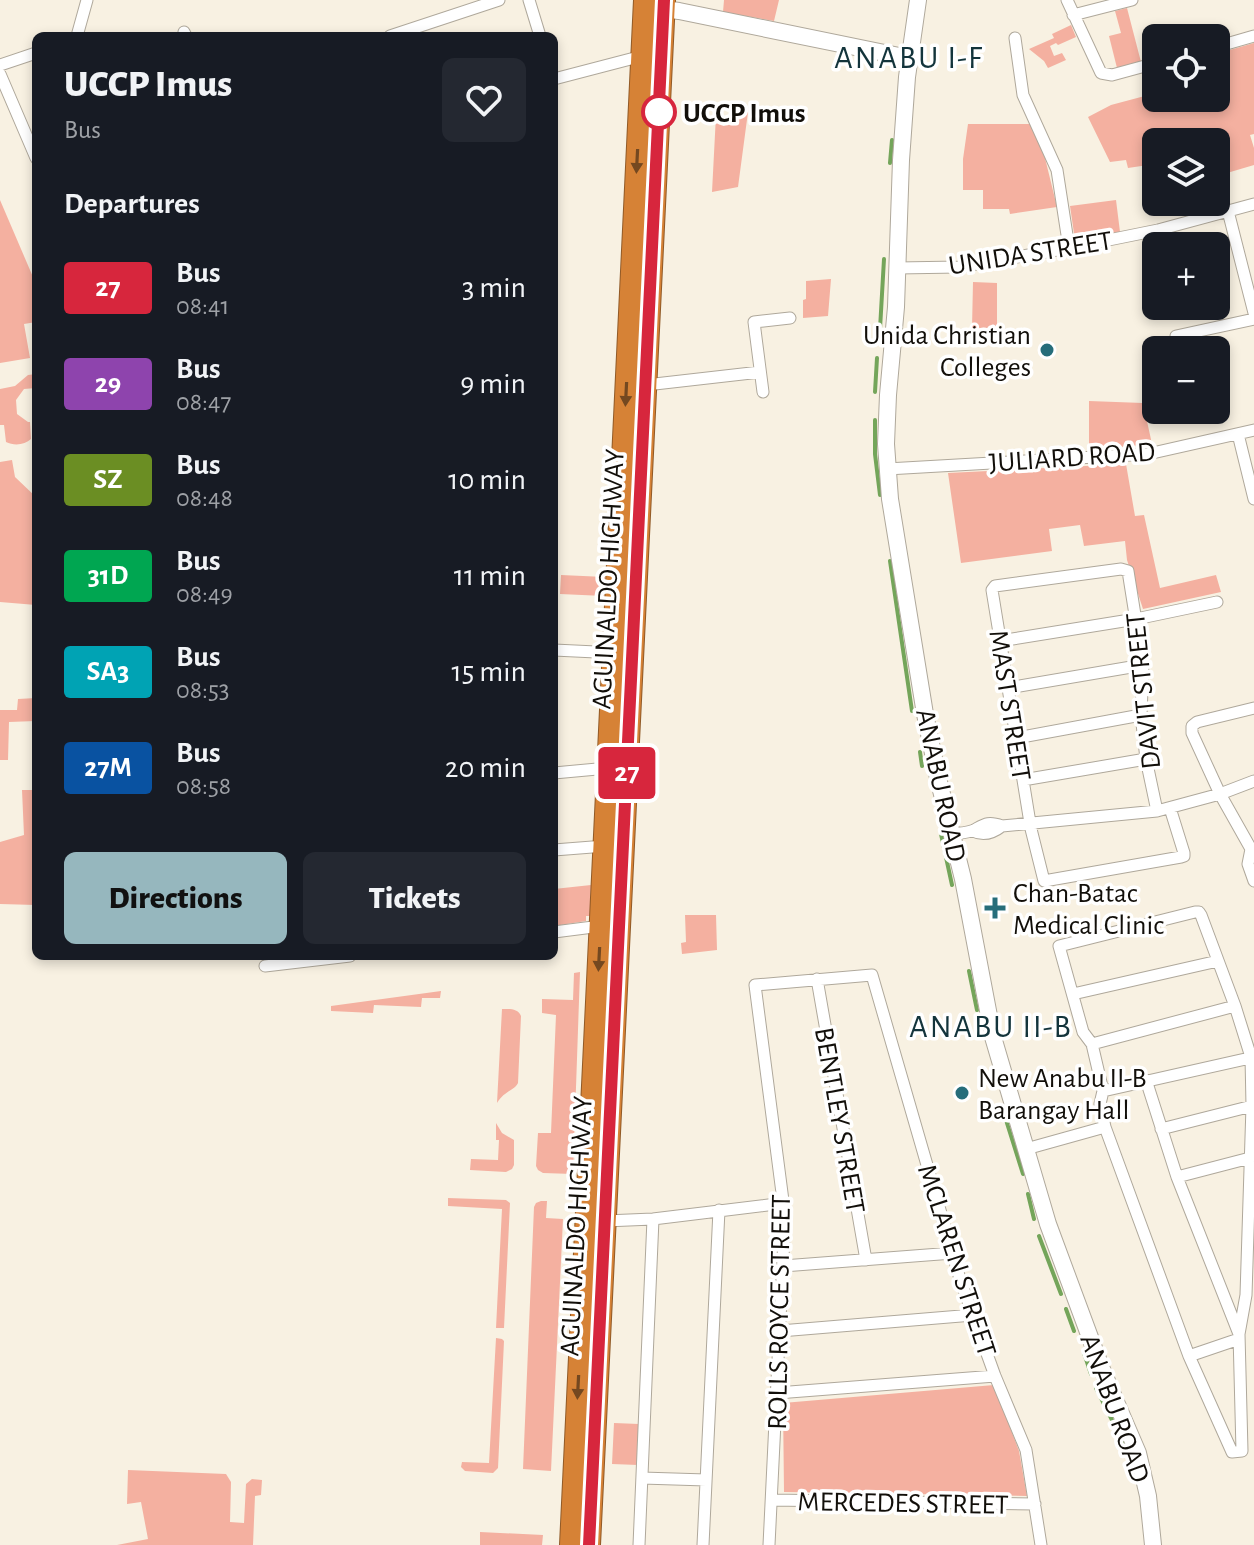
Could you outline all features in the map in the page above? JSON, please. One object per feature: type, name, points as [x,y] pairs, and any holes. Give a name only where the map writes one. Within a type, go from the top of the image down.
[{"type":"highway","name":"AGUINALDO HIGHWAY","points":[[571,1545],[610,927],[655,4]]},
{"type":"highway","name":"AGUINALDO HIGHWAY","points":[[614,847],[608,768],[624,653],[646,385],[640,317]]},
{"type":"highway","name":"AGUINALDO HIGHWAY","points":[[589,1545],[605,1221],[610,927]]},
{"type":"street","points":[[78,32],[87,0]]},
{"type":"street","points":[[402,32],[499,0]]},
{"type":"street","points":[[529,0],[539,32]]},
{"type":"street","name":"ANABU ROAD","points":[[918,0],[909,58],[901,160],[887,420],[890,499],[925,714],[966,896],[993,1037],[1048,1224],[1098,1360],[1138,1453],[1148,1496],[1153,1545]]},
{"type":"street","points":[[1067,0],[1098,70],[1104,75],[1112,75],[1142,67]]},
{"type":"street","points":[[1073,15],[1132,0]]},
{"type":"street","points":[[655,4],[909,58]]},
{"type":"street","points":[[1230,43],[1254,36]]},
{"type":"street","points":[[1015,38],[1023,95],[1057,170],[1069,248]]},
{"type":"street","points":[[0,65],[32,54]]},
{"type":"street","points":[[558,78],[652,55]]},
{"type":"street","points":[[0,74],[32,149]]},
{"type":"street","name":"UNIDA STREET","points":[[1230,210],[1254,204]]},
{"type":"street","name":"UNIDA STREET","points":[[897,268],[959,267],[1158,230],[1210,216]]},
{"type":"street","points":[[1176,336],[1254,316],[1229,216]]},
{"type":"street","points":[[763,392],[754,322],[790,318]]},
{"type":"street","points":[[646,385],[760,372]]},
{"type":"street","name":"JULIARD ROAD","points":[[887,469],[1148,454],[1254,430]]},
{"type":"street","points":[[1238,434],[1254,499]]},
{"type":"street","name":"DAVIT STREET","points":[[993,587],[1121,569],[1128,571],[1143,665],[1141,715],[1146,759],[1163,810],[1184,853],[1181,857],[1044,881]]},
{"type":"street","name":"MAST STREET","points":[[993,587],[1023,780],[1044,881]]},
{"type":"street","points":[[1000,641],[1136,619],[1217,602]]},
{"type":"street","points":[[558,650],[624,653]]},
{"type":"street","points":[[1008,688],[1143,665]]},
{"type":"street","points":[[1254,708],[1197,722],[1192,726],[1192,733],[1220,794],[1252,848],[1248,864],[1254,881]]},
{"type":"street","points":[[1016,738],[1141,715]]},
{"type":"street","points":[[1023,780],[1146,759]]},
{"type":"street","points":[[558,773],[608,768]]},
{"type":"street","points":[[952,834],[973,831],[978,825],[993,822],[1002,826],[1163,810],[1254,781]]},
{"type":"street","points":[[558,850],[614,847]]},
{"type":"street","points":[[1199,912],[1218,961],[1252,1057],[1246,1295],[1239,1337],[1242,1451],[1232,1452],[1189,1356],[1105,1127],[1100,1104],[1103,1091],[1092,1044],[1083,1032],[1059,946],[1199,912]]},
{"type":"street","points":[[558,932],[610,927]]},
{"type":"street","points":[[265,966],[316,960]]},
{"type":"street","points":[[1073,994],[1218,961]]},
{"type":"street","name":"MCLAREN STREET","points":[[817,979],[872,975],[973,1315],[1026,1450],[1041,1545]]},
{"type":"street","name":"ROLLS ROYCE STREET","points":[[769,1545],[785,1216],[755,985],[817,979]]},
{"type":"street","name":"BENTLEY STREET","points":[[817,979],[866,1260]]},
{"type":"street","points":[[1092,1044],[1235,1006]]},
{"type":"street","points":[[1103,1091],[1252,1057]]},
{"type":"street","points":[[1146,1080],[1177,1177],[1239,1337]]},
{"type":"street","points":[[1161,1129],[1252,1106]]},
{"type":"street","points":[[1026,1149],[1105,1127]]},
{"type":"street","points":[[1177,1177],[1250,1158]]},
{"type":"street","points":[[605,1221],[653,1219],[784,1203]]},
{"type":"street","points":[[703,1545],[719,1210]]},
{"type":"street","points":[[639,1545],[653,1219]]},
{"type":"street","points":[[783,1266],[953,1253]]},
{"type":"street","points":[[780,1331],[973,1315]]},
{"type":"street","points":[[1189,1356],[1239,1337]]},
{"type":"street","points":[[777,1393],[995,1376]]},
{"type":"street","points":[[642,1478],[706,1480]]},
{"type":"street","name":"MERCEDES STREET","points":[[772,1500],[1035,1504]]},
{"type":"shaded area","points":[[724,0],[779,0],[774,21],[723,12]]},
{"type":"shaded area","points":[[1127,8],[1141,62],[1117,68],[1109,36],[1121,33],[1115,11]]},
{"type":"shaded area","points":[[1071,25],[1076,37],[1050,46],[1054,56],[1062,53],[1066,60],[1048,68],[1029,49],[1054,38],[1052,34]]},
{"type":"shaded area","points":[[1254,43],[1254,134],[1250,135],[1254,165],[1230,172],[1230,128],[1142,128],[1142,166],[1128,168],[1126,160],[1110,162],[1088,117],[1111,105],[1142,97],[1142,112],[1230,112],[1230,50]]},
{"type":"shaded area","points":[[738,111],[748,112],[738,187],[712,192],[716,115],[723,126],[732,123]]},
{"type":"shaded area","points":[[968,124],[1031,124],[1045,158],[1057,207],[1010,214],[1009,209],[983,209],[983,190],[963,190]]},
{"type":"shaded area","points":[[0,200],[32,275],[32,323],[24,324],[30,358],[0,363]]},
{"type":"shaded area","points":[[1116,200],[1120,232],[1075,240],[1070,206]]},
{"type":"shaded area","points":[[831,279],[828,316],[803,318],[806,281]]},
{"type":"shaded area","points":[[973,282],[997,283],[997,328],[972,328]]},
{"type":"shaded area","points":[[32,374],[32,388],[24,389],[16,400],[17,414],[30,422],[31,439],[26,443],[12,444],[6,442],[4,425],[0,425],[0,389],[15,386]]},
{"type":"shaded area","points":[[1089,401],[1142,403],[1142,424],[1148,424],[1152,444],[1089,450]]},
{"type":"shaded area","points":[[12,460],[15,477],[32,493],[32,605],[0,602],[0,462]]},
{"type":"shaded area","points":[[1126,464],[1135,516],[1144,515],[1160,588],[1216,575],[1221,592],[1143,609],[1127,560],[1125,541],[1084,546],[1080,525],[1049,529],[1052,551],[961,563],[948,473]]},
{"type":"shaded area","points":[[561,575],[605,577],[604,596],[560,594]]},
{"type":"shaded area","points":[[32,698],[32,721],[9,722],[8,760],[0,760],[0,710],[17,710],[18,699]]},
{"type":"shaded area","points":[[22,790],[32,790],[32,905],[0,904],[0,842],[24,835]]},
{"type":"shaded area","points":[[591,885],[590,916],[586,916],[586,921],[558,925],[558,889]]},
{"type":"shaded area","points":[[685,915],[716,915],[717,950],[682,954],[681,943],[686,942]]},
{"type":"shaded area","points":[[580,972],[573,1174],[543,1173],[536,1166],[538,1133],[551,1133],[556,1015],[542,1013],[542,999],[573,1000],[574,973]]},
{"type":"shaded area","points":[[441,991],[440,998],[422,998],[421,1007],[374,1005],[373,1013],[331,1011],[331,1006]]},
{"type":"shaded area","points":[[502,1009],[516,1010],[521,1016],[518,1083],[497,1103]]},
{"type":"shaded area","points":[[496,1123],[502,1133],[514,1140],[512,1169],[506,1172],[470,1170],[471,1159],[498,1160]]},
{"type":"shaded area","points":[[448,1198],[506,1200],[510,1203],[504,1328],[496,1328],[502,1209],[448,1206]]},
{"type":"shaded area","points":[[541,1201],[547,1201],[546,1218],[563,1219],[551,1471],[523,1469],[534,1207]]},
{"type":"shaded area","points":[[496,1338],[504,1341],[498,1468],[493,1473],[465,1471],[461,1467],[462,1462],[489,1463]]},
{"type":"shaded area","points":[[994,1385],[1019,1451],[1027,1496],[784,1492],[783,1403]]},
{"type":"shaded area","points":[[614,1423],[639,1424],[638,1465],[612,1464]]},
{"type":"shaded area","points":[[128,1470],[226,1474],[231,1482],[230,1522],[244,1523],[246,1484],[252,1479],[262,1480],[261,1495],[255,1496],[253,1545],[117,1545],[148,1539],[141,1502],[127,1504]]},
{"type":"shaded area","points":[[480,1532],[543,1535],[542,1545],[480,1545]]},
{"type":"waterway","points":[[890,163],[892,140]]},
{"type":"waterway","points":[[880,329],[884,259]]},
{"type":"waterway","points":[[875,392],[877,358]]},
{"type":"waterway","points":[[875,420],[880,495]]},
{"type":"waterway","points":[[890,561],[912,711]]},
{"type":"waterway","points":[[920,752],[922,766]]},
{"type":"waterway","points":[[941,834],[952,885]]},
{"type":"waterway","points":[[969,971],[977,1010]]},
{"type":"waterway","points":[[1006,1120],[1023,1174]]},
{"type":"waterway","points":[[1028,1194],[1034,1219]]},
{"type":"waterway","points":[[1039,1236],[1061,1294]]},
{"type":"waterway","points":[[1066,1309],[1074,1331]]},
{"type":"waterway","points":[[1084,1353],[1091,1374]]},
{"type":"waterway","points":[[1096,1388],[1129,1458]]},
{"type":"bus line","name":"27","points":[[589,1545],[664,0]]},
{"type":"place","name":"UCCP Imus","points":[[659,112]]},
{"type":"place","name":"Unida Christian Colleges","points":[[1047,350]]},
{"type":"place","name":"Chan-Batac Medical Clinic","points":[[995,908]]},
{"type":"place","name":"New Anabu II-B Barangay Hall","points":[[962,1093]]},
{"type":"district","name":"ANABU I-F","points":[[909,57]]},
{"type":"district","name":"ANABU II-B","points":[[991,1026]]}]
